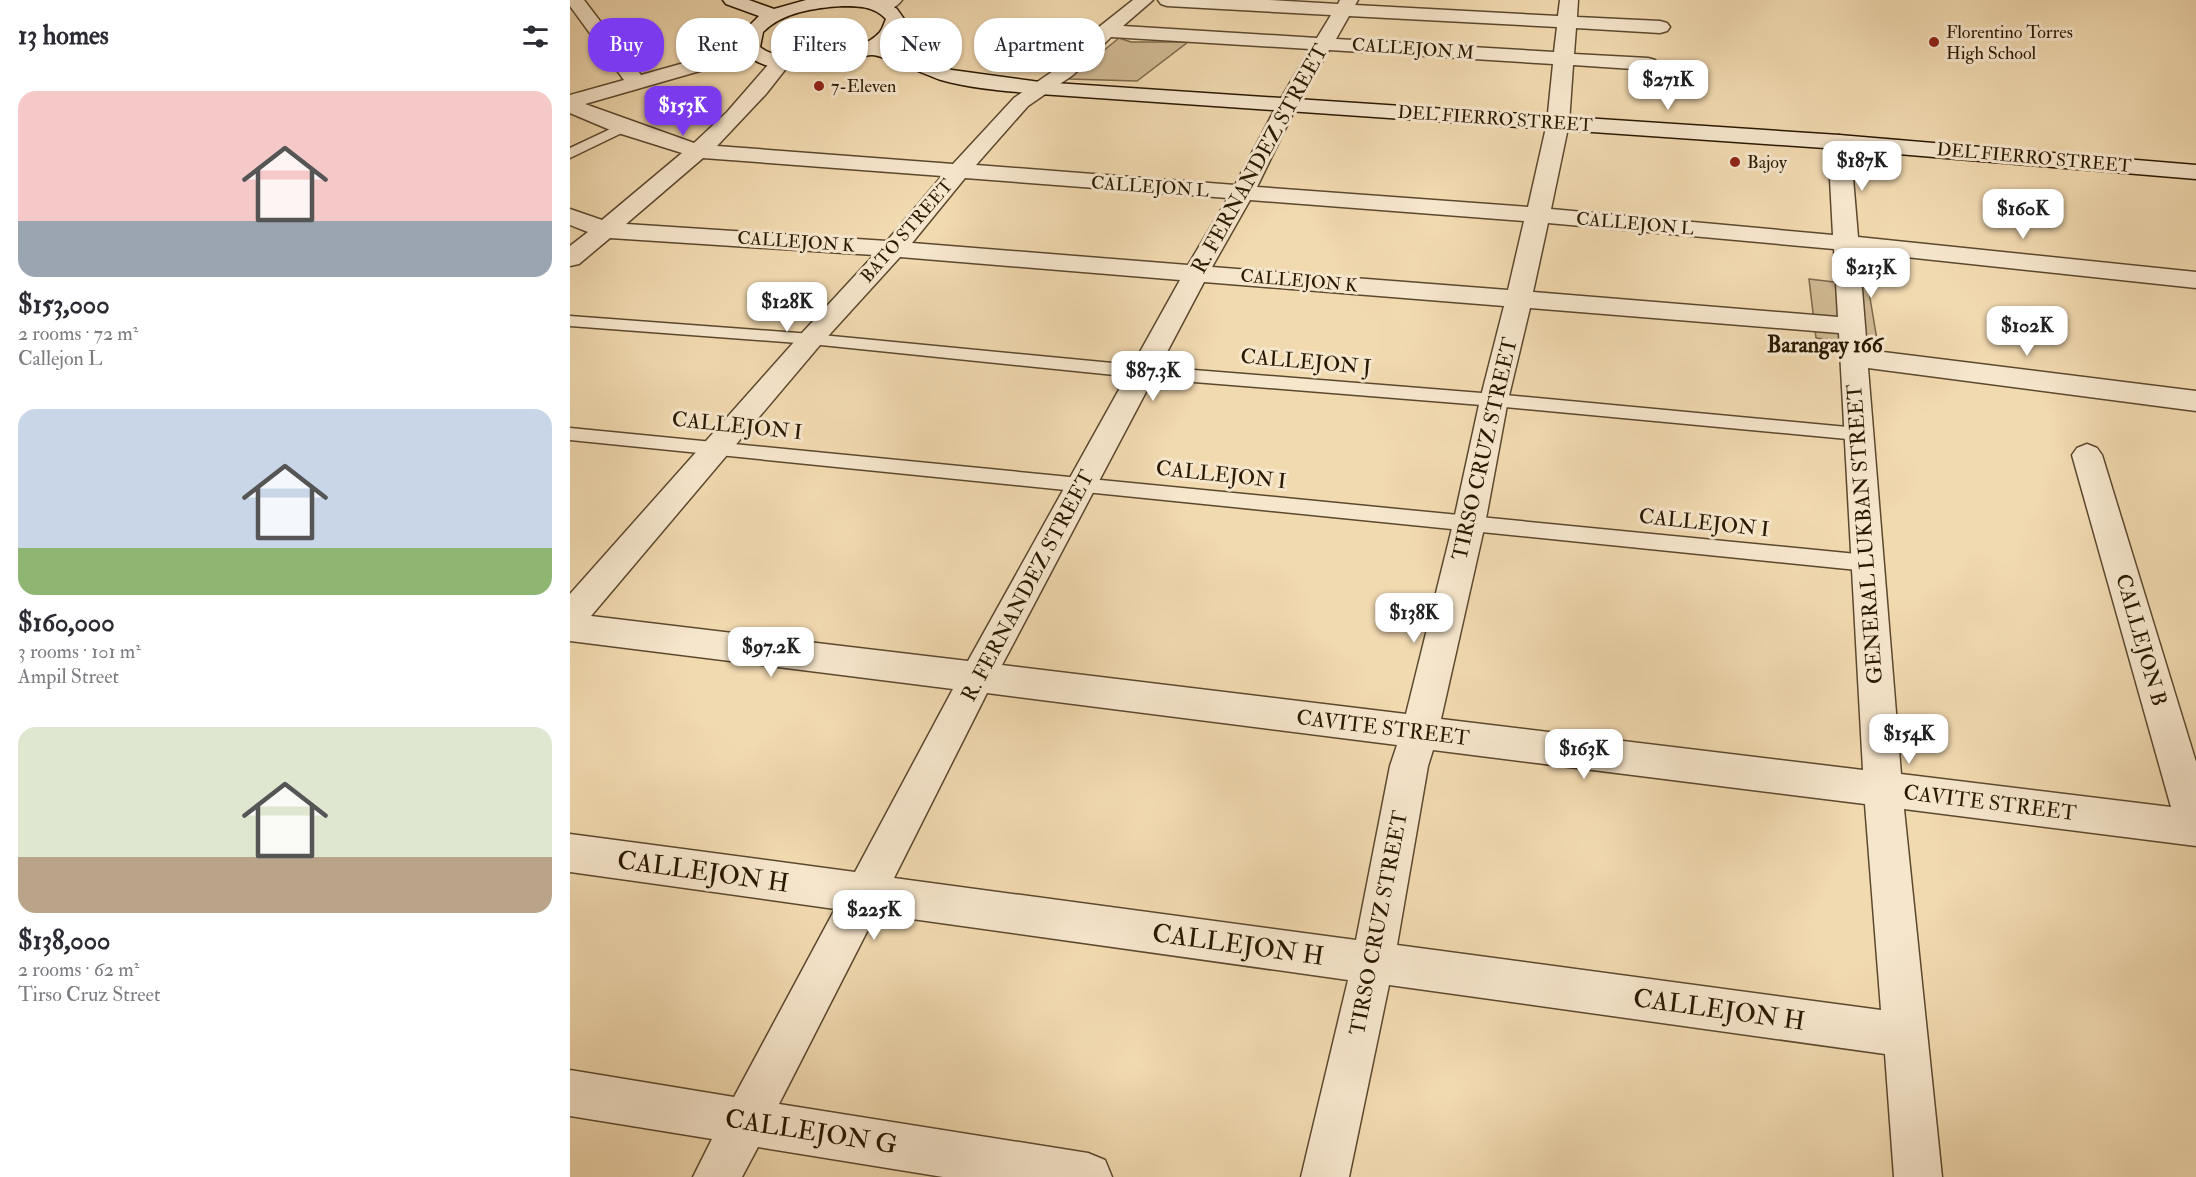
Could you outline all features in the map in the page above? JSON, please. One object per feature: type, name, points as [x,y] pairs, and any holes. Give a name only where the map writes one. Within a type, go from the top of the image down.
[{"type":"street","points":[[575,0],[636,83]]},
{"type":"street","points":[[732,0],[775,16]]},
{"type":"street","points":[[759,26],[795,8],[842,0],[887,3],[895,24],[888,36],[868,49]]},
{"type":"street","name":"BATO STREET","points":[[570,617],[811,339],[894,249],[957,172],[1021,102],[1066,71],[1106,32],[1144,0]]},
{"type":"street","points":[[1167,0],[1346,4],[1567,22],[1660,27]]},
{"type":"street","name":"TIRSO CRUZ STREET","points":[[1325,1177],[1373,963],[1409,766],[1420,732],[1469,524],[1494,400],[1558,123],[1569,0]]},
{"type":"street","name":"R. FERNANDEZ STREET","points":[[717,1177],[978,677],[1242,194],[1287,105],[1346,4]]},
{"type":"street","name":"CALLEJON M","points":[[1106,32],[1323,43],[1647,64]]},
{"type":"street","name":"DEL FIERRO STREET","points":[[871,48],[947,75],[983,82],[1040,88],[1839,142],[2196,172]]},
{"type":"street","points":[[570,104],[676,72]]},
{"type":"street","points":[[570,259],[697,151],[749,102],[774,72]]},
{"type":"street","name":"CALLEJON L","points":[[570,104],[623,128],[697,151],[1536,215],[1845,243],[2196,280]]},
{"type":"street","name":"GENERAL LUKBAN STREET","points":[[1839,142],[1883,789],[1918,1177]]},
{"type":"street","name":"CALLEJON K","points":[[570,216],[604,230],[894,249],[1519,299],[1852,341],[2196,401]]},
{"type":"street","name":"CALLEJON B","points":[[2087,455],[2196,827]]},
{"type":"street","name":"CAVITE STREET","points":[[570,627],[2196,827]]},
{"type":"street","name":"CALLEJON H","points":[[570,853],[1905,1035]]},
{"type":"street","name":"CALLEJON G","points":[[570,1093],[1088,1177]]},
{"type":"lane","points":[[570,154],[623,128]]},
{"type":"lane","name":"CALLEJON J","points":[[570,321],[811,339],[1144,372],[1494,400],[1858,434]]},
{"type":"lane","name":"CALLEJON I","points":[[570,434],[1867,563]]},
{"type":"shaded area","points":[[1119,38],[1131,42],[1188,42],[1137,81],[1069,79],[1078,72],[1105,72],[1105,49]]},
{"type":"shaded area","points":[[1809,279],[1868,286],[1878,346],[1816,338]]},
{"type":"place","name":"Florentino Torres High School","points":[[1934,42]]},
{"type":"place","name":"7-Eleven","points":[[819,86]]},
{"type":"place","name":"Bajoy","points":[[1735,162]]},
{"type":"district","name":"Barangay 166","points":[[1825,345]]}]
